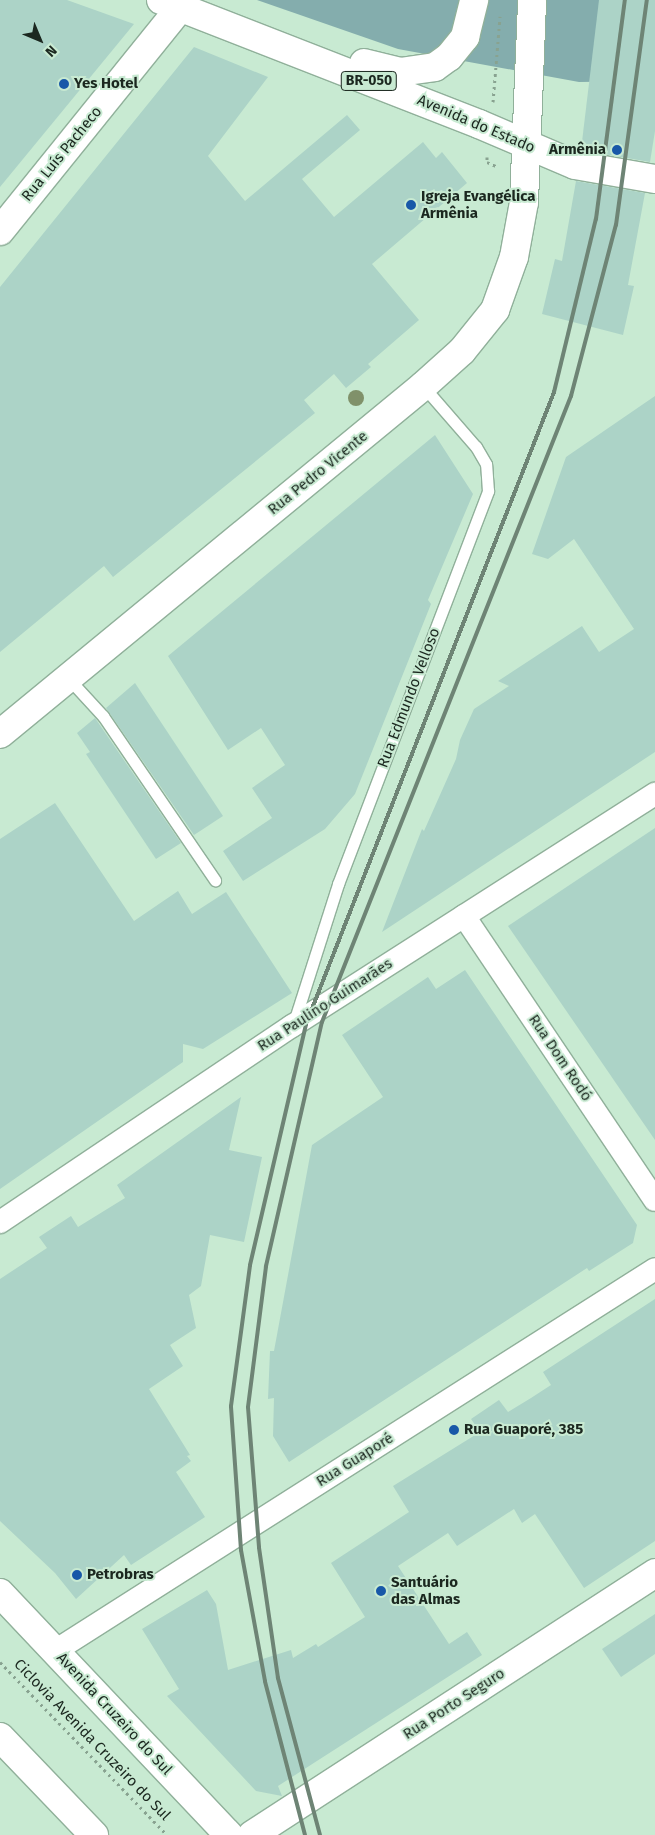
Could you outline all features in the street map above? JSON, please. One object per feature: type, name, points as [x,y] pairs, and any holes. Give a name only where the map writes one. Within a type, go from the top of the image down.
[{"type":"main road","points":[[319,61],[333,55],[400,72],[434,67],[449,57],[469,27],[474,0]]},
{"type":"main road","name":"Rua Pedro Vicente","points":[[0,734],[423,386],[462,350],[495,310],[514,257],[524,202],[532,0]]},
{"type":"main road","name":"Avenida do Estado","points":[[171,4],[319,61],[575,165],[655,179]]},
{"type":"main road","name":"Rua Luís Pacheco","points":[[0,231],[171,4]]},
{"type":"main road","name":"Rua Porto Seguro","points":[[252,1835],[655,1572]]},
{"type":"main road","name":"Avenida Cruzeiro do Sul","points":[[0,1593],[229,1835]]},
{"type":"main road","points":[[0,1737],[94,1835]]},
{"type":"street","name":"Rua Paulino Guimarães","points":[[0,1222],[292,1026],[655,794]]},
{"type":"street","name":"Rua Dom Rodó","points":[[464,916],[655,1200]]},
{"type":"street","name":"Rua Guaporé","points":[[55,1651],[655,1269]]},
{"type":"lane","name":"Rua Edmundo Velloso","points":[[292,1026],[338,884],[488,490],[486,464],[476,447],[423,386]]},
{"type":"lane","points":[[68,678],[103,716],[215,880]]},
{"type":"path","points":[[496,75],[501,9]]},
{"type":"path","name":"Ciclovia Avenida Cruzeiro do Sul","points":[[0,1662],[167,1835]]},
{"type":"water","points":[[257,0],[655,0],[655,81],[579,82],[398,49]]},
{"type":"building","points":[[0,0],[67,0],[134,24],[0,187]]},
{"type":"building","points":[[599,0],[655,0],[655,131],[650,162],[581,150]]},
{"type":"building","points":[[194,47],[268,77],[208,156],[245,201],[347,115],[360,130],[302,179],[334,217],[423,142],[436,158],[442,152],[467,183],[372,264],[419,320],[368,364],[371,367],[346,388],[334,374],[304,400],[315,413],[113,577],[104,566],[0,652],[0,287]]},
{"type":"building","points":[[576,181],[645,193],[628,285],[634,286],[623,335],[542,314],[555,259],[562,261]]},
{"type":"building","points":[[655,396],[655,752],[382,932],[422,829],[424,831],[456,759],[460,740],[474,709],[509,686],[498,681],[582,626],[599,652],[634,629],[574,539],[548,559],[532,554],[566,457]]},
{"type":"building","points":[[435,435],[473,494],[428,600],[431,604],[355,794],[325,829],[243,881],[223,851],[272,818],[252,788],[285,765],[261,728],[228,750],[168,656]]},
{"type":"building","points":[[135,683],[223,816],[194,835],[106,708]]},
{"type":"building","points":[[95,718],[181,843],[156,859],[86,754],[90,752],[77,733]]},
{"type":"building","points":[[55,803],[134,921],[178,891],[192,914],[226,892],[292,993],[203,1049],[183,1044],[183,1062],[0,1189],[0,839]]},
{"type":"building","points":[[655,828],[655,1140],[508,926]]},
{"type":"building","points":[[465,970],[637,1225],[633,1243],[589,1271],[587,1268],[289,1462],[273,1436],[274,1398],[268,1399],[270,1351],[274,1351],[312,1145],[383,1097],[342,1035],[428,977],[436,989]]},
{"type":"building","points":[[241,1097],[229,1150],[262,1157],[244,1242],[210,1235],[201,1286],[189,1295],[196,1328],[170,1345],[183,1366],[149,1389],[190,1455],[187,1456],[191,1461],[176,1472],[205,1517],[131,1565],[124,1555],[76,1599],[55,1573],[0,1521],[0,1279],[47,1248],[39,1237],[71,1216],[78,1227],[125,1198],[117,1185]]},
{"type":"building","points":[[655,1299],[655,1541],[584,1588],[535,1514],[522,1523],[514,1509],[457,1546],[448,1533],[398,1566],[449,1644],[467,1632],[482,1655],[278,1786],[282,1796],[256,1791],[167,1696],[179,1689],[142,1629],[207,1590],[216,1604],[228,1670],[291,1650],[293,1658],[316,1644],[318,1647],[365,1617],[331,1563],[409,1512],[393,1486],[480,1432],[471,1419],[499,1400],[508,1412],[551,1385],[543,1372]]},
{"type":"building","points":[[655,1614],[655,1654],[621,1677],[602,1649]]},
{"type":"railway","points":[[305,1835],[265,1681],[241,1550],[231,1406],[250,1265],[306,1024],[554,392],[596,219],[625,0]]},
{"type":"railway","points":[[320,1835],[278,1678],[259,1547],[248,1407],[266,1266],[322,1022],[571,396],[616,225],[647,0]]},
{"type":"place","name":"Yes Hotel","points":[[64,84]]},
{"type":"place","name":"Armênia","points":[[617,150]]},
{"type":"place","name":"Igreja Evangélica Armênia","points":[[411,205]]},
{"type":"place","name":"Rua Guaporé, 385","points":[[454,1430]]},
{"type":"place","name":"Petrobras","points":[[77,1575]]},
{"type":"place","name":"Santuário das Almas","points":[[381,1591]]}]
